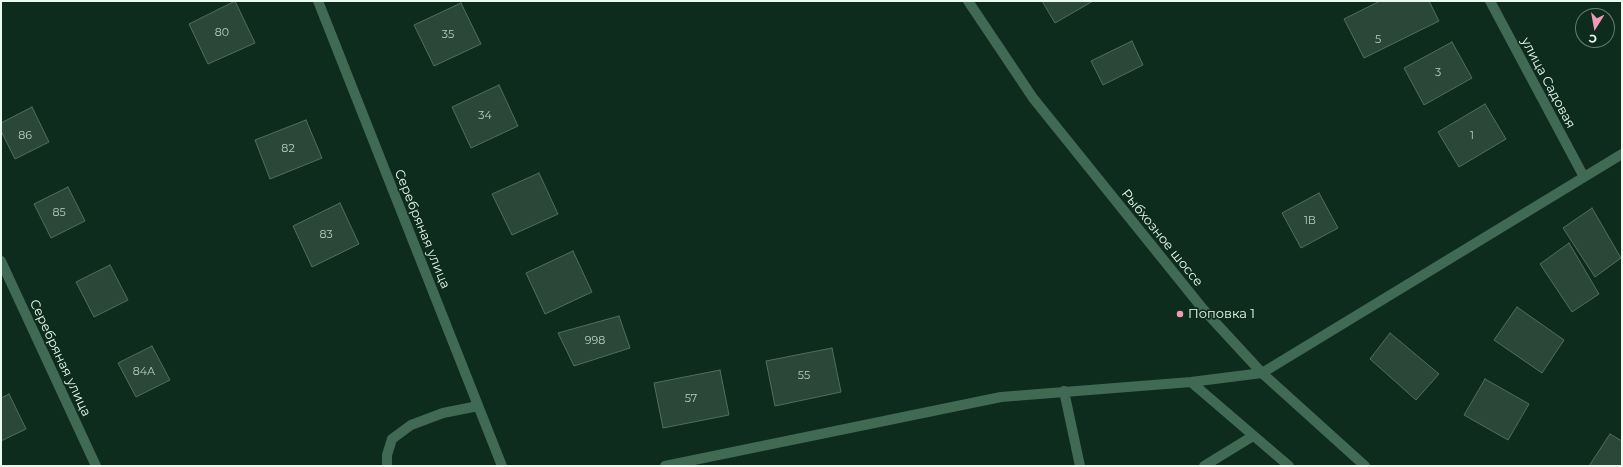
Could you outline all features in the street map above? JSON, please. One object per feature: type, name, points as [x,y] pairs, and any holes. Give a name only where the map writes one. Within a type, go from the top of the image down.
[{"type":"street","name":"Серебряная улица","points":[[318,1],[502,466]]},
{"type":"street","name":"Рыбхозное шоссе","points":[[968,1],[1033,98],[1203,309],[1262,373],[1365,466]]},
{"type":"street","name":"улица Садовая","points":[[1490,1],[1584,177]]},
{"type":"street","points":[[665,466],[1001,397],[1191,382],[1262,373],[1622,154]]},
{"type":"street","name":"Серебряная улица","points":[[1,261],[96,466]]},
{"type":"street","points":[[1191,382],[1288,466]]},
{"type":"street","points":[[1064,391],[1080,466]]},
{"type":"street","points":[[387,466],[387,455],[392,439],[410,425],[443,413],[478,406]]},
{"type":"street","points":[[1204,466],[1253,436]]},
{"type":"building","points":[[235,1],[255,43],[208,64],[189,24]]},
{"type":"building","points":[[1042,1],[1093,1],[1055,23]]},
{"type":"building","points":[[1380,1],[1429,1],[1439,21],[1364,58],[1344,19]]},
{"type":"building","points":[[461,3],[481,44],[434,66],[414,25]]},
{"type":"building","points":[[1132,41],[1143,65],[1103,85],[1091,61]]},
{"type":"building","points":[[1452,42],[1472,78],[1424,105],[1404,68]]},
{"type":"building","points":[[499,85],[518,126],[471,148],[452,107]]},
{"type":"building","points":[[1485,104],[1506,139],[1459,167],[1438,132]]},
{"type":"building","points":[[32,107],[49,142],[15,159],[1,131],[1,123]]},
{"type":"building","points":[[306,120],[322,158],[270,179],[255,140]]},
{"type":"building","points":[[539,173],[558,214],[512,235],[492,194]]},
{"type":"building","points":[[68,187],[85,221],[51,238],[34,204]]},
{"type":"building","points":[[1319,193],[1338,228],[1301,248],[1282,213]]},
{"type":"building","points":[[340,203],[359,244],[312,267],[293,226]]},
{"type":"building","points":[[1592,208],[1621,258],[1595,277],[1563,228]]},
{"type":"building","points":[[1569,243],[1599,294],[1572,312],[1540,264]]},
{"type":"building","points":[[573,251],[592,292],[545,314],[526,273]]},
{"type":"building","points":[[110,265],[128,300],[94,317],[76,282]]},
{"type":"building","points":[[1517,307],[1564,340],[1542,373],[1494,340]]},
{"type":"building","points":[[619,316],[630,348],[574,366],[558,333]]},
{"type":"building","points":[[1390,333],[1439,374],[1416,400],[1370,359]]},
{"type":"building","points":[[152,346],[170,380],[136,397],[118,363]]},
{"type":"building","points":[[832,348],[841,392],[775,406],[766,361]]},
{"type":"building","points":[[720,370],[729,415],[663,428],[654,383]]},
{"type":"building","points":[[1485,379],[1529,404],[1508,440],[1464,415]]},
{"type":"building","points":[[9,394],[26,429],[1,441],[1,398]]},
{"type":"building","points":[[1610,434],[1622,441],[1622,466],[1589,466]]},
{"type":"place","name":"Поповка 1","points":[[1180,314]]}]
